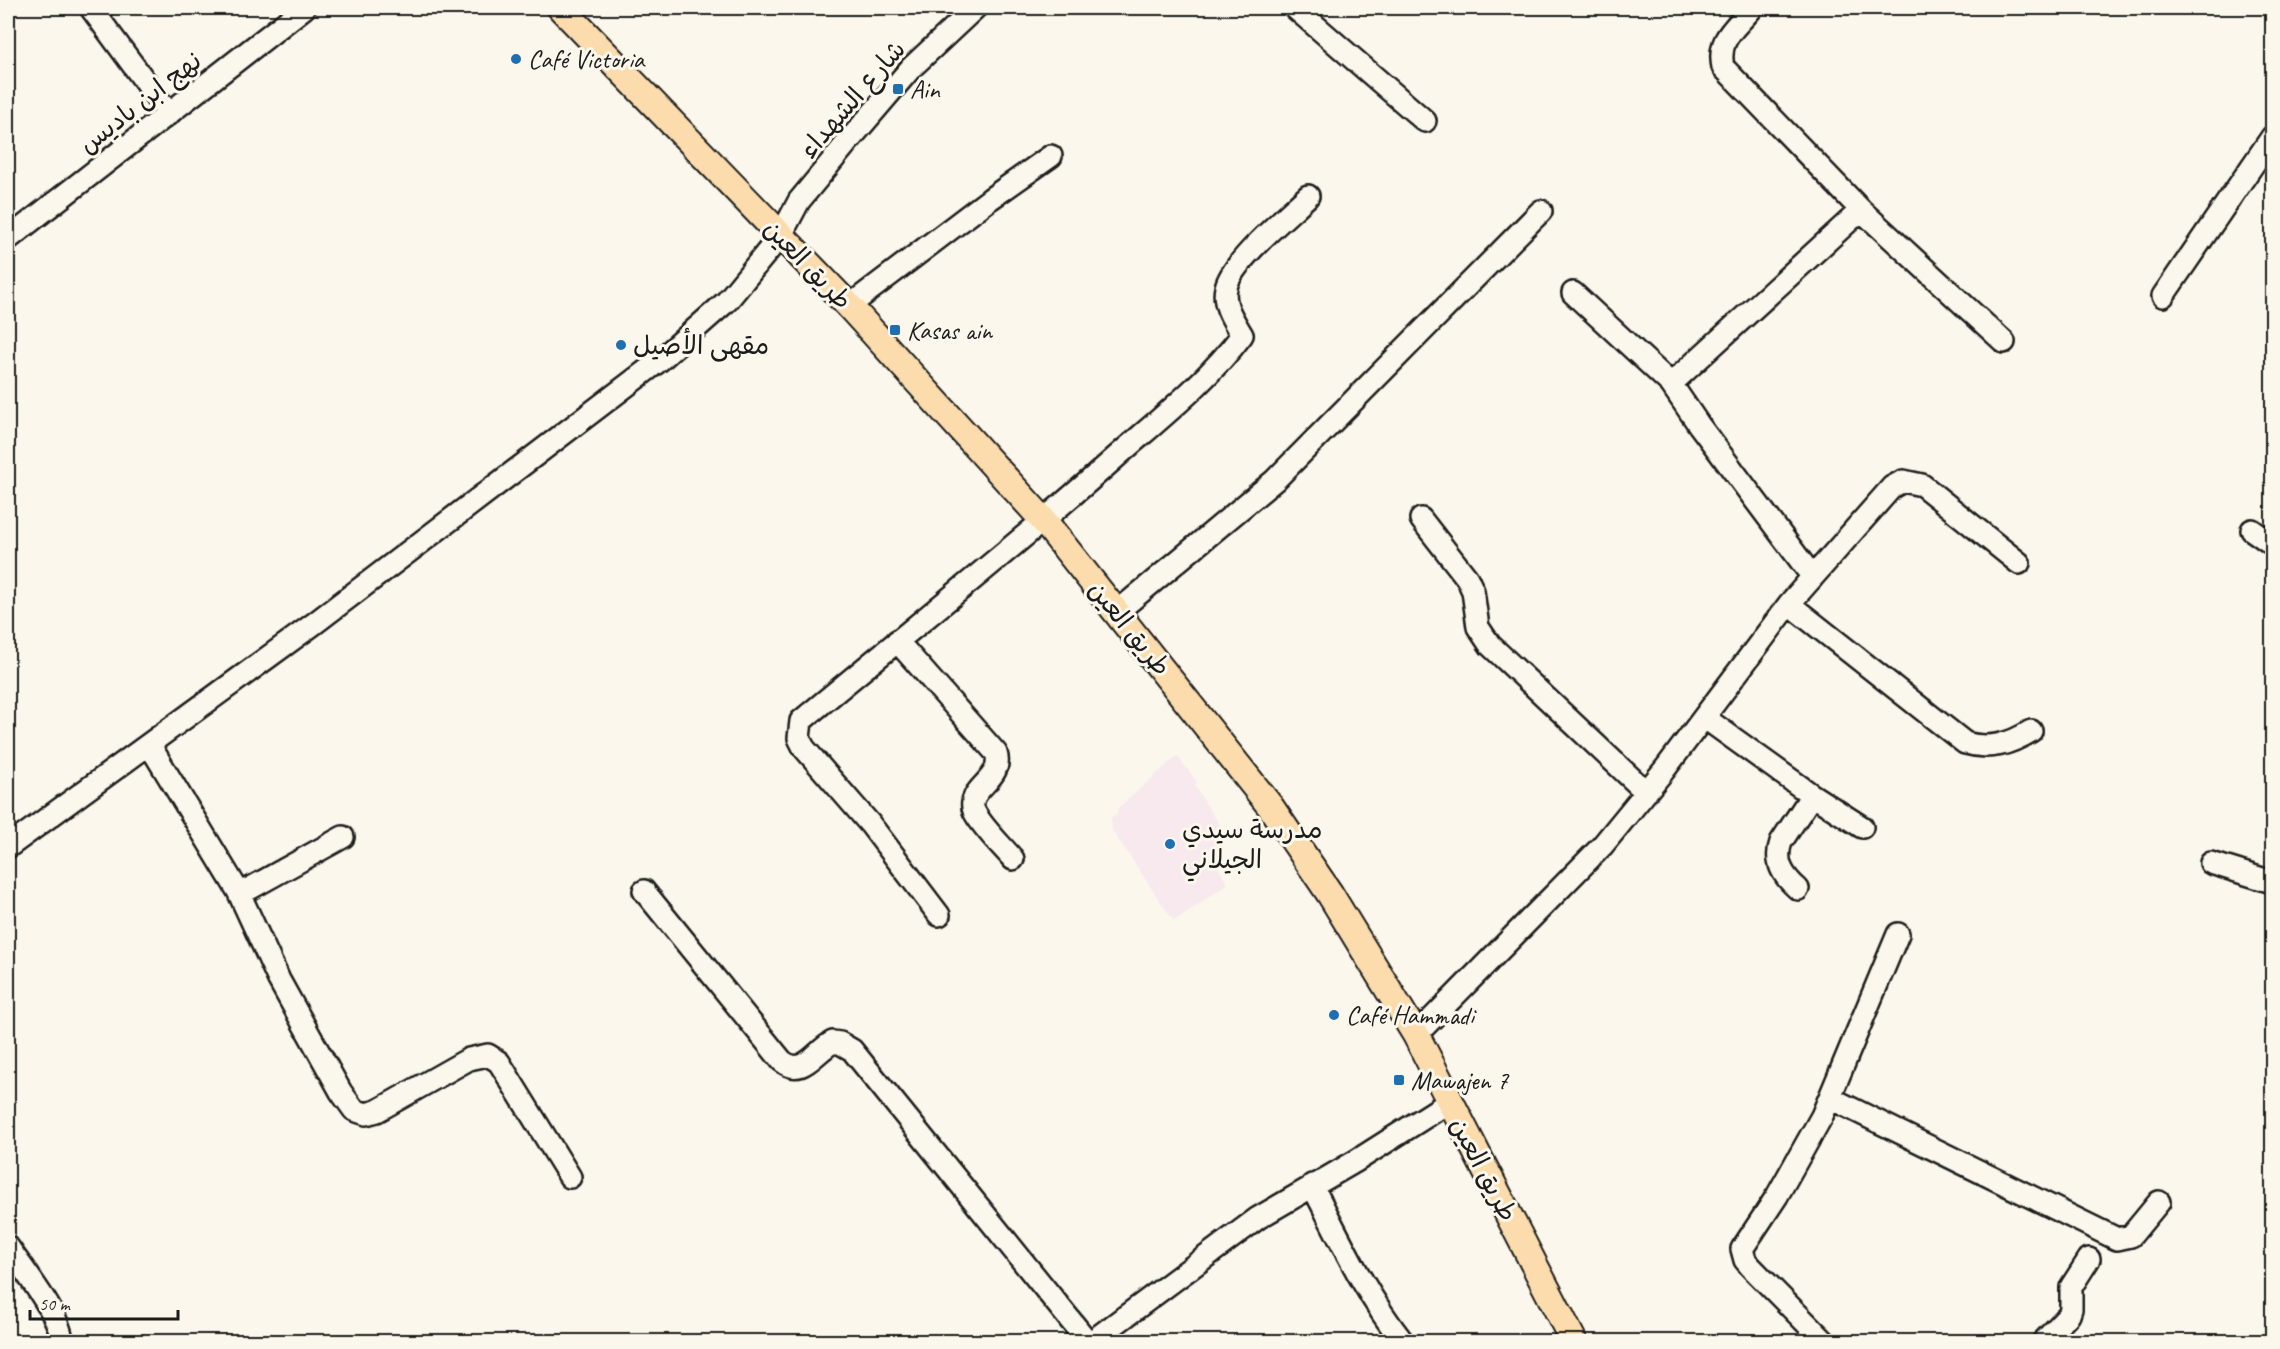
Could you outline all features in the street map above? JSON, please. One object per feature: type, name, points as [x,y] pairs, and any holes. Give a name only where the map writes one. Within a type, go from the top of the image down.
[{"type":"main road","name":"طريق العين","points":[[561,8],[849,306],[1044,521],[1270,806],[1330,894],[1416,1035],[1574,1341]]},
{"type":"street","points":[[91,8],[170,114]]},
{"type":"street","name":"نهج ابن باديس","points":[[8,239],[304,8]]},
{"type":"street","name":"شارع الشهداء","points":[[8,847],[315,623],[659,361],[727,301],[781,235],[799,201],[904,76],[975,8]]},
{"type":"street","points":[[1294,8],[1425,122]]},
{"type":"street","points":[[1752,8],[1721,44],[1723,67],[1862,210],[2004,342]]},
{"type":"street","points":[[2163,296],[2272,137]]},
{"type":"street","points":[[849,306],[1051,156]]},
{"type":"street","points":[[939,915],[870,824],[804,748],[799,738],[801,721],[1044,521],[1158,420],[1228,353],[1242,335],[1230,316],[1226,302],[1225,290],[1228,279],[1247,256],[1308,196]]},
{"type":"street","points":[[1671,384],[1862,210]]},
{"type":"street","points":[[1117,612],[1275,480],[1541,211]]},
{"type":"street","points":[[1573,293],[1671,384],[1812,576]]},
{"type":"street","points":[[1416,1035],[1588,861],[1705,717],[1789,603],[1893,487],[1903,481],[1922,484],[2019,563]]},
{"type":"street","points":[[1421,519],[1467,578],[1473,591],[1478,627],[1483,636],[1509,664],[1646,792]]},
{"type":"street","points":[[2252,530],[2272,544]]},
{"type":"street","points":[[1789,603],[1965,742],[1976,746],[1999,745],[2015,741],[2031,731]]},
{"type":"street","points":[[897,641],[996,753],[998,758],[996,769],[974,796],[973,806],[977,815],[1012,859]]},
{"type":"street","points":[[1705,717],[1812,795],[1862,827]]},
{"type":"street","points":[[149,744],[240,894],[279,980],[341,1092],[354,1110],[366,1114],[377,1111],[469,1059],[488,1055],[499,1062],[570,1176]]},
{"type":"street","points":[[1798,889],[1789,882],[1780,868],[1778,850],[1812,795]]},
{"type":"street","points":[[240,894],[343,837]]},
{"type":"street","points":[[2211,863],[2272,882]]},
{"type":"street","points":[[644,891],[789,1067],[797,1068],[804,1065],[833,1042],[852,1050],[1090,1341],[1257,1218],[1356,1161],[1449,1102]]},
{"type":"street","points":[[1825,1341],[1750,1266],[1745,1260],[1742,1249],[1777,1196],[1830,1098],[1898,934]]},
{"type":"street","points":[[1830,1098],[2117,1239],[2131,1236],[2159,1202]]},
{"type":"street","points":[[1312,1185],[1359,1276],[1384,1317],[1403,1341]]},
{"type":"street","points":[[8,1247],[50,1310],[62,1341]]},
{"type":"street","points":[[2043,1341],[2069,1315],[2071,1287],[2089,1258]]},
{"type":"shaded area","name":"مدرسة سيدي الجيلاني","points":[[1177,756],[1197,782],[1195,787],[1227,837],[1209,852],[1228,884],[1174,921],[1112,830],[1111,818],[1119,812],[1117,809]]},
{"type":"place","name":"Café Victoria","points":[[516,59]]},
{"type":"place","name":"Ain","points":[[898,89]]},
{"type":"place","name":"Kasas ain","points":[[895,330]]},
{"type":"place","name":"مقهى الأصيل","points":[[621,345]]},
{"type":"place","name":"مدرسة سيدي الجيلاني","points":[[1170,844]]},
{"type":"place","name":"Café Hammadi","points":[[1334,1015]]},
{"type":"place","name":"Mawajen 7","points":[[1399,1080]]}]
